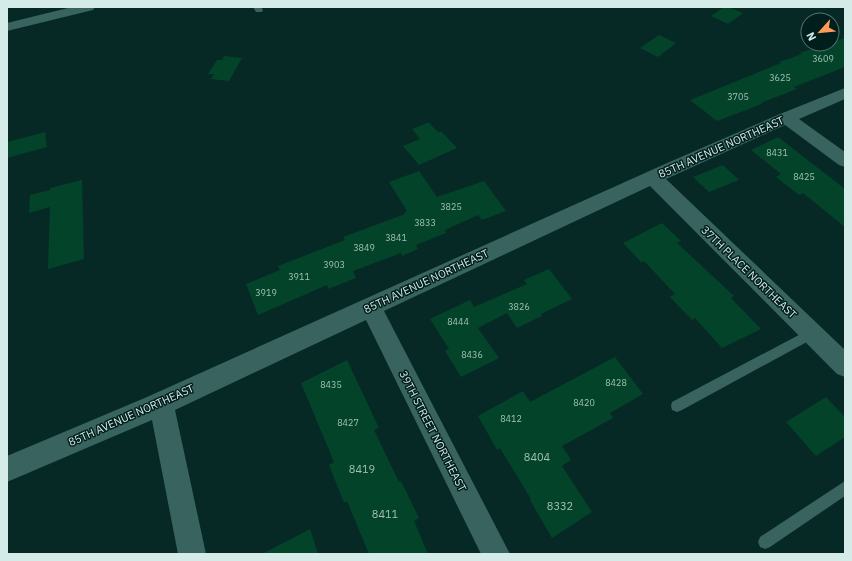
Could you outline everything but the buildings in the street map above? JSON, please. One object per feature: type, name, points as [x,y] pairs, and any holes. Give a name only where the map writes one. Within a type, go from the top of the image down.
[{"type":"street","points":[[7,27],[81,8]]},
{"type":"street","name":"85TH AVENUE NORTHEAST","points":[[7,469],[161,403],[371,307],[516,238],[845,93]]},
{"type":"street","points":[[786,118],[845,161]]},
{"type":"street","name":"37TH PLACE NORTHEAST","points":[[653,178],[845,366]]},
{"type":"street","name":"39TH STREET NORTHEAST","points":[[371,307],[496,554]]},
{"type":"street","points":[[161,403],[192,554]]},
{"type":"lane","points":[[676,406],[812,334]]},
{"type":"lane","points":[[765,542],[845,488]]}]
